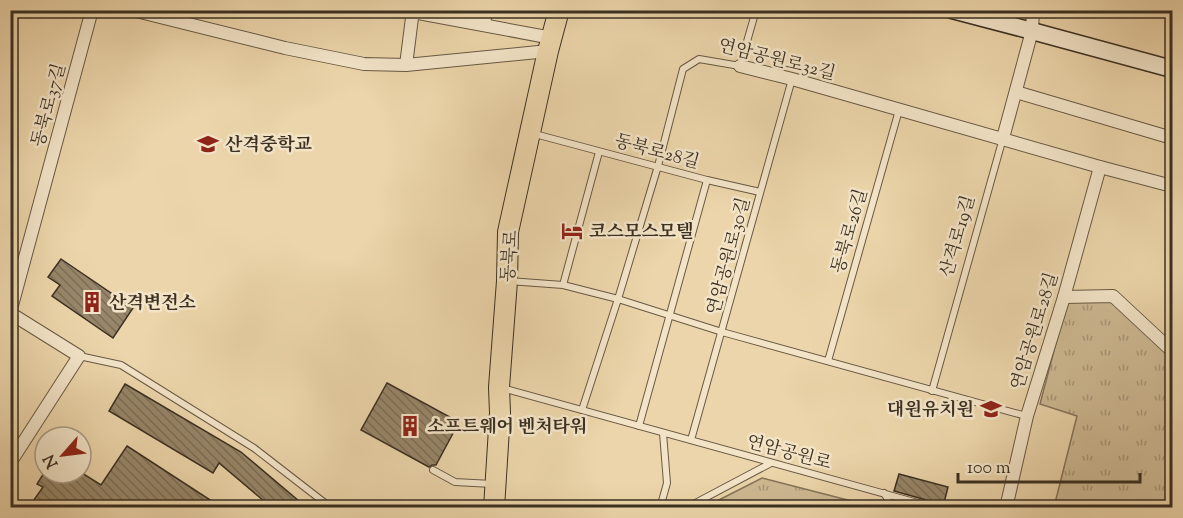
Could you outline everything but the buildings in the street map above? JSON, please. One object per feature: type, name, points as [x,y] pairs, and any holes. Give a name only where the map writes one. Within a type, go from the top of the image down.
[{"type":"main road","name":"동북로","points":[[494,507],[508,232],[559,10]]},
{"type":"street","name":"동북로37길","points":[[10,313],[92,10]]},
{"type":"street","points":[[132,10],[285,48],[364,64],[406,65],[550,44]]},
{"type":"street","points":[[484,25],[486,10]]},
{"type":"street","points":[[952,10],[1173,69]]},
{"type":"street","name":"산격로19길","points":[[1003,138],[1032,31],[1033,10]]},
{"type":"street","points":[[406,65],[413,11],[450,14],[550,44]]},
{"type":"street","name":"연암공원로32길","points":[[740,66],[1173,186]]},
{"type":"street","points":[[1016,92],[1173,138]]},
{"type":"street","name":"연암공원로28길","points":[[1006,507],[1027,416],[1064,297],[1100,167]]},
{"type":"street","points":[[1064,297],[1113,296],[1173,351]]},
{"type":"street","points":[[10,313],[79,356],[10,463]]},
{"type":"lane","points":[[740,66],[756,10]]},
{"type":"lane","name":"연암공원로32길","points":[[582,410],[658,166],[683,69],[699,59],[740,66]]},
{"type":"lane","name":"연암공원로30길","points":[[691,440],[792,79]]},
{"type":"lane","name":"동북로26길","points":[[828,361],[899,110]]},
{"type":"lane","name":"동북로28길","points":[[531,133],[760,192]]},
{"type":"lane","name":"산격로19길","points":[[932,391],[1003,138]]},
{"type":"lane","name":"동북로28길","points":[[563,285],[599,152]]},
{"type":"lane","name":"동북로28길","points":[[669,315],[708,180]]},
{"type":"lane","points":[[507,281],[563,285],[618,298],[722,332],[1027,416]]},
{"type":"lane","points":[[639,426],[669,315]]},
{"type":"lane","points":[[79,356],[121,365],[254,448],[328,507]]},
{"type":"lane","name":"연암공원로","points":[[499,387],[936,507]]},
{"type":"lane","points":[[660,507],[667,483],[663,433]]},
{"type":"lane","points":[[686,507],[772,462]]},
{"type":"lane","points":[[433,470],[455,482],[496,484]]},
{"type":"lane","points":[[884,493],[892,507]]},
{"type":"green space","points":[[1067,301],[1112,301],[1172,355],[1172,507],[1054,507],[1077,416],[1040,404]]},
{"type":"green space","points":[[762,478],[871,506],[874,507],[705,507]]},
{"type":"place","name":"산격중학교","points":[[208,144]]},
{"type":"place","name":"코스모스모텔","points":[[572,231]]},
{"type":"place","name":"산격변전소","points":[[92,302]]},
{"type":"place","name":"대원유치원","points":[[991,409]]},
{"type":"place","name":"소프트웨어 벤처타워","points":[[410,426]]}]
